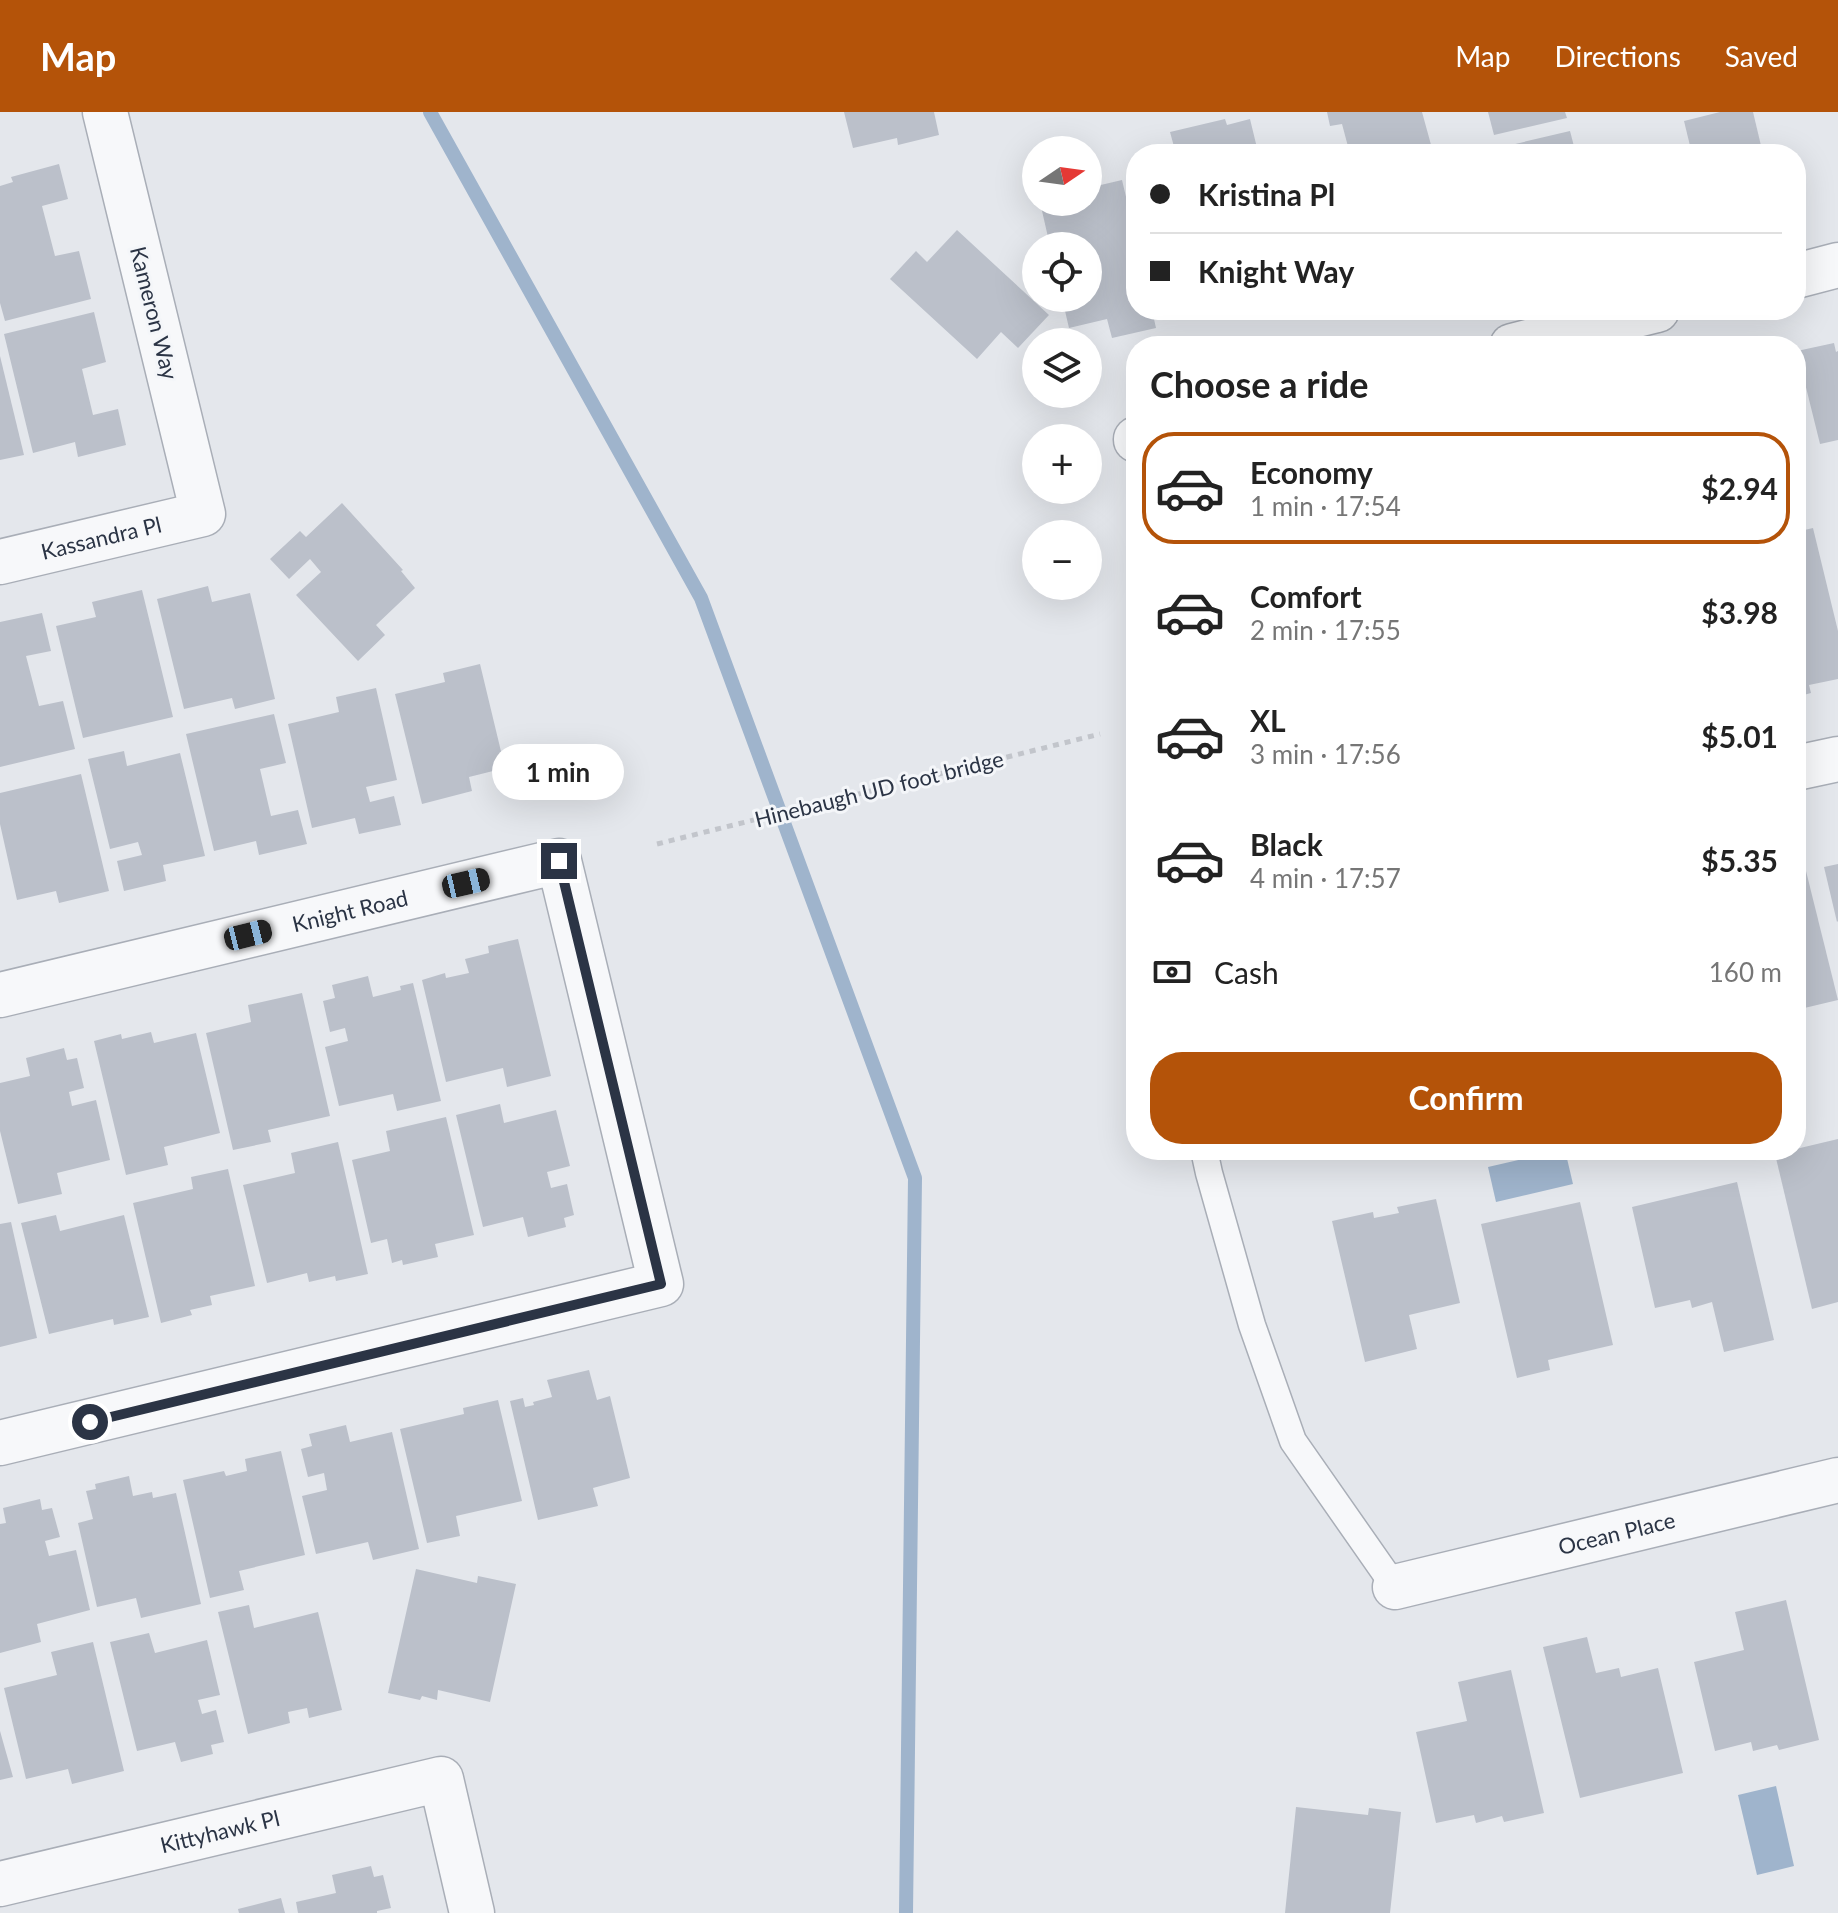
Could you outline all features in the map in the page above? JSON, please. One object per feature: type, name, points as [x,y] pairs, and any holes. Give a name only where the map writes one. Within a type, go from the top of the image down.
[{"type":"street","name":"Kameron Way","points":[[105,112],[203,514]]},
{"type":"street","points":[[1806,273],[1838,265]]},
{"type":"street","points":[[1552,336],[1617,320]]},
{"type":"street","name":"Kassandra Pl","points":[[0,562],[203,514]]},
{"type":"street","points":[[1806,766],[1838,759]]},
{"type":"street","name":"Knight Road","points":[[0,995],[559,861],[661,1284],[0,1443]]},
{"type":"street","name":"Ocean Place","points":[[1395,1587],[1838,1480]]},
{"type":"street","name":"Kittyhawk Pl","points":[[0,1884],[441,1779],[472,1913]]},
{"type":"lane","points":[[1206,1160],[1252,1325],[1293,1441],[1395,1587]]},
{"type":"path","name":"Hinebaugh UD foot bridge","points":[[657,844],[1100,734]]},
{"type":"water","points":[[1518,1160],[1567,1160],[1573,1184],[1496,1202],[1488,1167]]},
{"type":"water","points":[[1776,1786],[1794,1866],[1757,1875],[1738,1795]]},
{"type":"building","points":[[844,112],[934,112],[939,135],[898,145],[897,138],[853,148]]},
{"type":"building","points":[[1327,112],[1422,112],[1431,144],[1347,144],[1342,124],[1330,126]]},
{"type":"building","points":[[1488,112],[1565,112],[1567,118],[1494,135]]},
{"type":"building","points":[[1720,112],[1753,112],[1761,144],[1690,144],[1684,121]]},
{"type":"building","points":[[1225,119],[1227,125],[1250,119],[1256,144],[1173,144],[1170,132]]},
{"type":"building","points":[[1570,131],[1573,144],[1515,144]]},
{"type":"building","points":[[59,164],[68,199],[42,206],[55,256],[79,251],[91,299],[5,321],[0,303],[0,186],[13,182],[11,177]]},
{"type":"building","points":[[1122,180],[1126,197],[1126,320],[1154,320],[1156,328],[1112,338],[1107,319],[1069,328],[1065,312],[1102,312],[1102,232],[1047,232],[1043,216],[1102,216],[1102,185]]},
{"type":"building","points":[[957,230],[1022,290],[1022,312],[1046,312],[1049,315],[1037,328],[1022,328],[1022,344],[1018,348],[1001,332],[977,359],[890,279],[916,251],[927,262]]},
{"type":"building","points":[[94,312],[106,362],[82,369],[93,415],[118,409],[126,445],[78,457],[75,442],[33,453],[4,334]]},
{"type":"building","points":[[1834,343],[1838,351],[1838,440],[1820,444],[1806,387],[1806,349]]},
{"type":"building","points":[[0,356],[24,455],[0,460]]},
{"type":"building","points":[[342,503],[403,570],[415,588],[376,625],[385,635],[358,661],[296,595],[321,572],[310,559],[289,579],[270,559],[300,531],[306,537]]},
{"type":"building","points":[[1813,528],[1838,631],[1838,679],[1809,685],[1811,693],[1806,694],[1806,530]]},
{"type":"building","points":[[208,586],[212,602],[250,593],[275,699],[235,709],[232,698],[184,709],[157,599]]},
{"type":"building","points":[[142,590],[173,717],[83,738],[56,626],[96,617],[92,602]]},
{"type":"building","points":[[42,613],[51,651],[26,656],[39,706],[63,701],[75,749],[0,767],[0,622]]},
{"type":"building","points":[[480,664],[505,768],[469,777],[472,791],[422,804],[395,694],[445,682],[443,673]]},
{"type":"building","points":[[376,688],[397,780],[366,787],[370,802],[394,796],[401,825],[359,834],[355,818],[312,828],[288,724],[339,712],[336,697]]},
{"type":"building","points":[[274,714],[286,763],[260,769],[271,816],[298,810],[307,844],[259,855],[256,841],[214,851],[186,734]]},
{"type":"building","points":[[124,751],[127,766],[180,753],[205,856],[163,865],[166,881],[124,891],[117,861],[142,855],[138,842],[110,849],[88,759]]},
{"type":"building","points":[[81,774],[109,891],[59,903],[56,891],[17,900],[0,824],[0,793]]},
{"type":"building","points":[[1838,864],[1838,921],[1837,922],[1824,867]]},
{"type":"building","points":[[1806,871],[1838,1000],[1806,1008]]},
{"type":"building","points":[[518,939],[551,1076],[507,1087],[503,1068],[446,1082],[422,980],[445,973],[446,978],[469,973],[465,959],[489,953],[488,946]]},
{"type":"building","points":[[368,976],[373,997],[401,990],[400,986],[413,983],[441,1101],[397,1111],[393,1094],[339,1106],[325,1047],[348,1041],[345,1028],[330,1032],[323,1001],[335,998],[332,985]]},
{"type":"building","points":[[302,993],[330,1116],[268,1130],[271,1142],[233,1150],[206,1033],[251,1022],[248,1005]]},
{"type":"building","points":[[151,1032],[154,1043],[196,1033],[220,1133],[164,1147],[168,1165],[126,1175],[94,1041],[121,1034],[122,1039]]},
{"type":"building","points":[[64,1048],[67,1060],[77,1058],[84,1088],[69,1092],[72,1106],[96,1100],[110,1160],[57,1173],[62,1194],[18,1204],[0,1131],[0,1083],[30,1076],[26,1058]]},
{"type":"building","points":[[500,1104],[504,1123],[556,1110],[570,1166],[547,1172],[551,1188],[567,1184],[574,1215],[564,1218],[566,1227],[528,1237],[523,1217],[483,1227],[456,1115]]},
{"type":"building","points":[[446,1117],[474,1235],[435,1244],[438,1257],[403,1265],[402,1260],[392,1263],[387,1239],[371,1243],[352,1160],[390,1151],[386,1131]]},
{"type":"building","points":[[1838,1139],[1838,1302],[1812,1309],[1776,1160],[1806,1160],[1806,1147]]},
{"type":"building","points":[[338,1142],[368,1274],[336,1281],[335,1276],[309,1282],[307,1273],[267,1283],[243,1185],[295,1173],[291,1153]]},
{"type":"building","points":[[228,1169],[255,1286],[210,1296],[212,1305],[190,1310],[192,1315],[161,1323],[133,1203],[193,1189],[191,1177]]},
{"type":"building","points":[[1737,1182],[1774,1340],[1724,1352],[1712,1302],[1692,1308],[1690,1300],[1655,1308],[1632,1207]]},
{"type":"building","points":[[1436,1199],[1460,1303],[1409,1315],[1417,1349],[1365,1362],[1332,1221],[1373,1212],[1374,1218],[1399,1213],[1397,1207]]},
{"type":"building","points":[[1580,1202],[1613,1345],[1548,1360],[1550,1370],[1517,1378],[1481,1224]]},
{"type":"building","points":[[56,1215],[60,1231],[124,1215],[149,1317],[114,1325],[113,1319],[49,1334],[21,1223]]},
{"type":"building","points":[[11,1222],[37,1338],[0,1347],[0,1224]]},
{"type":"building","points":[[589,1370],[597,1400],[610,1396],[630,1478],[593,1488],[598,1506],[538,1520],[510,1401],[523,1398],[525,1407],[534,1405],[533,1402],[552,1397],[547,1380]]},
{"type":"building","points":[[498,1400],[522,1501],[456,1516],[460,1536],[427,1543],[400,1429],[464,1414],[463,1408]]},
{"type":"building","points":[[346,1425],[350,1442],[392,1432],[419,1549],[373,1560],[368,1542],[316,1554],[302,1496],[327,1490],[324,1473],[308,1477],[301,1449],[312,1446],[309,1434]]},
{"type":"building","points":[[281,1451],[305,1555],[239,1571],[244,1590],[210,1598],[183,1480],[224,1471],[226,1476],[247,1471],[245,1459]]},
{"type":"building","points":[[129,1476],[133,1496],[152,1492],[153,1498],[176,1493],[201,1604],[141,1618],[136,1598],[97,1607],[78,1523],[93,1519],[86,1491],[96,1489],[95,1484]]},
{"type":"building","points":[[40,1499],[42,1510],[52,1508],[60,1537],[45,1541],[49,1556],[76,1550],[90,1610],[37,1624],[41,1642],[0,1653],[0,1524],[6,1523],[3,1508]]},
{"type":"building","points":[[416,1569],[477,1583],[478,1576],[516,1584],[490,1702],[438,1690],[437,1700],[422,1696],[420,1700],[388,1693]]},
{"type":"building","points":[[1786,1600],[1819,1740],[1779,1750],[1777,1745],[1753,1751],[1751,1742],[1715,1751],[1694,1662],[1744,1650],[1735,1612]]},
{"type":"building","points":[[249,1605],[254,1628],[318,1612],[342,1710],[309,1718],[307,1708],[288,1712],[290,1723],[248,1734],[218,1612]]},
{"type":"building","points":[[149,1633],[155,1653],[207,1640],[220,1695],[198,1700],[202,1714],[216,1710],[224,1742],[211,1745],[213,1754],[181,1762],[175,1742],[137,1751],[110,1642]]},
{"type":"building","points":[[1587,1637],[1596,1673],[1619,1668],[1621,1677],[1658,1668],[1683,1773],[1580,1798],[1543,1647]]},
{"type":"building","points":[[93,1642],[124,1771],[72,1784],[68,1769],[26,1779],[4,1688],[57,1675],[51,1652]]},
{"type":"building","points":[[1511,1670],[1544,1813],[1504,1822],[1502,1816],[1476,1823],[1474,1815],[1436,1823],[1416,1732],[1467,1721],[1458,1682]]},
{"type":"building","points":[[0,1731],[13,1777],[0,1780]]},
{"type":"building","points":[[1296,1807],[1368,1815],[1369,1808],[1401,1812],[1390,1913],[1285,1913]]},
{"type":"building","points":[[371,1866],[374,1877],[383,1875],[391,1908],[377,1913],[298,1913],[296,1902],[336,1893],[332,1875]]},
{"type":"building","points":[[281,1898],[285,1913],[239,1913],[238,1909]]},
{"type":"waterway","points":[[430,112],[701,598],[915,1178],[906,1913]]},
{"type":"route","points":[[90,1422],[661,1284],[559,861]]}]
